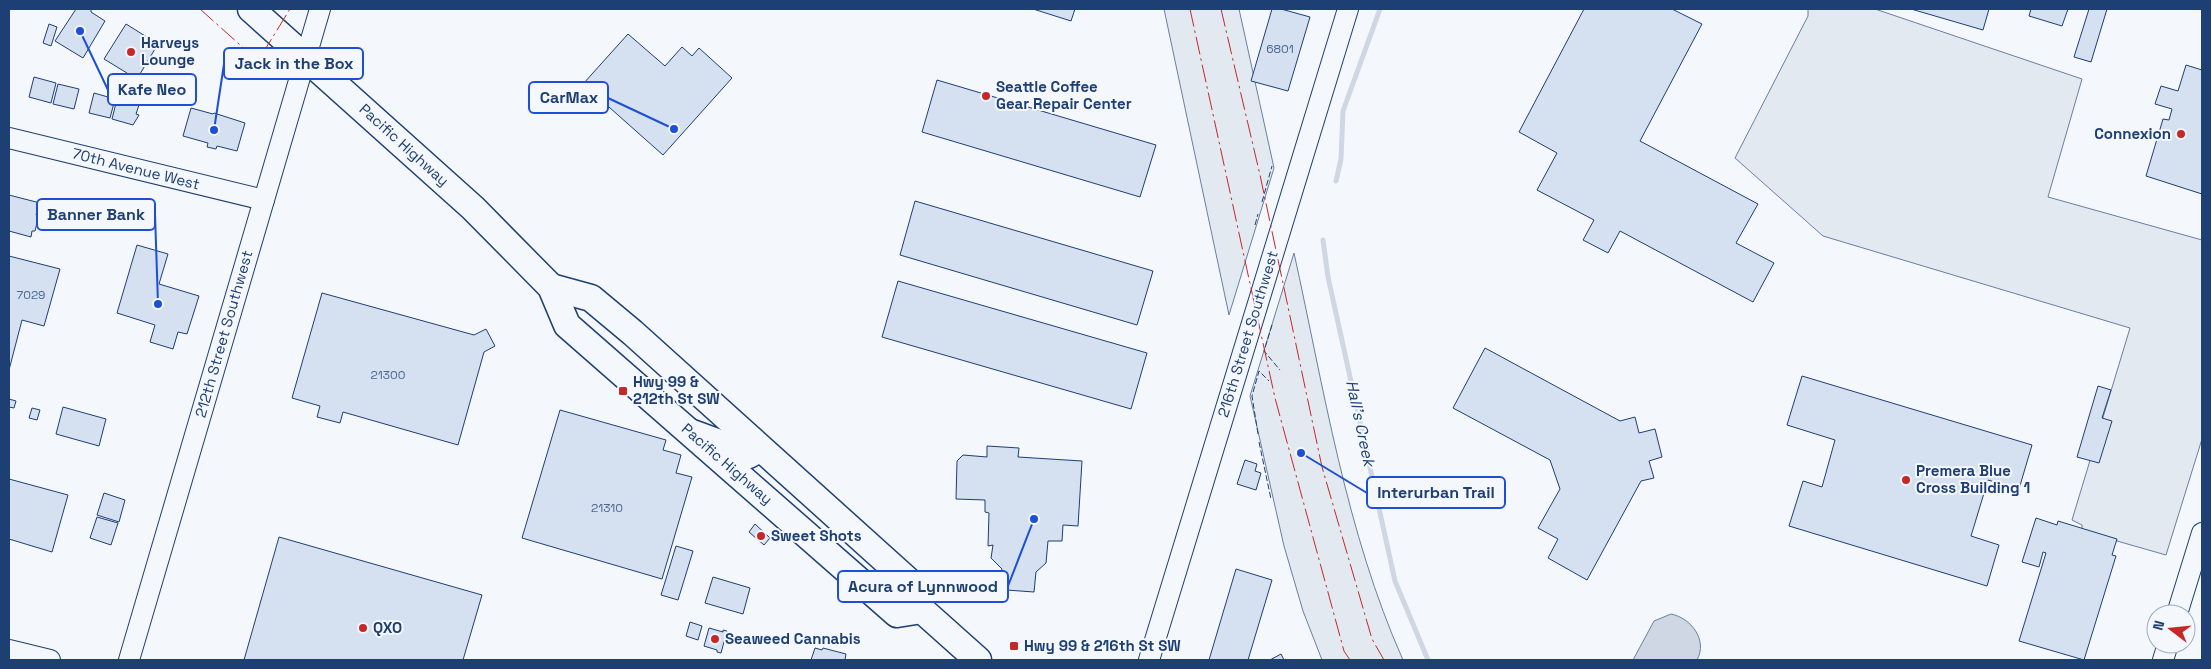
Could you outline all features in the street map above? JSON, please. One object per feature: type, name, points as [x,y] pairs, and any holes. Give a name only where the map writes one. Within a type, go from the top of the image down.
[{"type":"highway","name":"Pacific Highway","points":[[250,9],[467,202],[552,287],[567,325],[897,614],[922,610],[915,587],[633,333],[592,298],[552,287]]},
{"type":"highway","points":[[922,610],[978,660]]},
{"type":"main road","points":[[687,429],[731,445],[745,456],[753,457],[762,450]]},
{"type":"street","name":"212th Street Southwest","points":[[129,660],[320,9]]},
{"type":"street","name":"216th Street Southwest","points":[[1149,660],[1348,9]]},
{"type":"street","name":"70th Avenue West","points":[[9,138],[264,200]]},
{"type":"street","points":[[2180,604],[2202,533]]},
{"type":"street","points":[[9,650],[50,660]]},
{"type":"shaded area","points":[[1164,9],[1239,9],[1274,168],[1229,315]]},
{"type":"shaded area","points":[[1808,9],[1875,9],[2082,79],[2048,197],[2202,240],[2202,439],[2166,555],[2082,531],[2082,525],[2072,520],[2130,328],[1823,236],[1735,158],[1808,16]]},
{"type":"shaded area","points":[[1294,253],[1338,460],[1351,511],[1383,611],[1403,660],[1322,660],[1303,611],[1284,546],[1250,396]]},
{"type":"shaded area","points":[[1671,614],[1685,620],[1696,631],[1700,645],[1697,660],[1633,660],[1654,621]]},
{"type":"building","points":[[76,9],[91,9],[91,12],[105,21],[83,58],[55,41]]},
{"type":"building","points":[[1033,9],[1075,9],[1071,21]]},
{"type":"building","points":[[1272,9],[1281,9],[1310,17],[1288,91],[1251,81]]},
{"type":"building","points":[[1584,9],[1672,9],[1702,24],[1640,141],[1758,204],[1736,243],[1774,263],[1753,302],[1620,231],[1608,253],[1583,240],[1594,220],[1537,190],[1557,153],[1519,132]]},
{"type":"building","points":[[1911,9],[1989,9],[1983,30]]},
{"type":"building","points":[[2031,9],[2068,9],[2062,26],[2029,16]]},
{"type":"building","points":[[2089,9],[2107,9],[2091,62],[2074,57]]},
{"type":"building","points":[[49,24],[57,27],[51,46],[43,43]]},
{"type":"building","name":"Harveys Lounge","points":[[126,24],[158,44],[137,79],[131,76],[130,78],[126,75],[127,73],[104,59]]},
{"type":"building","points":[[628,34],[665,66],[682,47],[692,56],[699,48],[732,78],[663,155],[583,84]]},
{"type":"building","name":"Connexion","points":[[2186,65],[2202,70],[2202,194],[2146,176],[2163,119],[2169,120],[2172,109],[2155,104],[2161,86],[2178,91]]},
{"type":"building","points":[[34,77],[56,83],[51,103],[29,97]]},
{"type":"building","points":[[937,80],[1156,145],[1140,197],[922,132]]},
{"type":"building","points":[[58,84],[79,89],[74,109],[53,104]]},
{"type":"building","points":[[94,93],[115,99],[110,118],[89,113]]},
{"type":"building","points":[[117,99],[139,105],[136,114],[139,115],[133,125],[112,119]]},
{"type":"building","points":[[191,108],[245,123],[237,151],[217,146],[216,149],[207,147],[208,143],[183,136]]},
{"type":"building","points":[[9,195],[40,203],[39,205],[42,206],[41,209],[38,208],[36,215],[39,215],[35,231],[32,231],[31,237],[9,231]]},
{"type":"building","points":[[915,201],[1153,271],[1137,325],[900,255]]},
{"type":"building","points":[[137,245],[168,254],[159,284],[199,296],[187,334],[178,332],[173,349],[150,342],[155,325],[117,313]]},
{"type":"building","points":[[9,256],[60,269],[44,326],[22,320],[9,370]]},
{"type":"building","points":[[898,281],[1147,353],[1131,409],[882,337]]},
{"type":"building","points":[[322,293],[474,335],[486,329],[495,346],[484,352],[458,445],[343,412],[340,423],[317,417],[320,406],[292,398]]},
{"type":"building","points":[[1485,348],[1620,421],[1635,417],[1639,433],[1655,429],[1662,457],[1649,461],[1654,478],[1641,481],[1587,580],[1548,558],[1558,539],[1538,528],[1560,489],[1550,460],[1453,408]]},
{"type":"building","name":"Premera Blue Cross Building 1","points":[[1802,376],[2032,445],[2019,489],[1988,480],[1971,536],[1999,545],[1987,586],[1789,526],[1803,481],[1822,487],[1835,440],[1787,425]]},
{"type":"building","points":[[2098,386],[2111,390],[2102,418],[2112,421],[2099,463],[2077,457]]},
{"type":"building","points":[[9,399],[16,401],[14,408],[9,407]]},
{"type":"building","points":[[63,407],[106,419],[99,446],[56,434]]},
{"type":"building","points":[[32,408],[40,410],[37,420],[29,418]]},
{"type":"building","points":[[560,410],[666,440],[663,450],[681,455],[676,473],[692,477],[662,579],[522,538]]},
{"type":"building","points":[[987,446],[1019,448],[1018,457],[1082,461],[1078,526],[1063,525],[1062,541],[1048,541],[1046,563],[1036,572],[1034,592],[1006,590],[999,582],[1002,569],[991,558],[993,545],[988,546],[989,513],[985,512],[985,500],[956,499],[957,461],[963,455],[987,457]]},
{"type":"building","points":[[1245,460],[1257,464],[1255,471],[1261,473],[1256,490],[1237,484]]},
{"type":"building","points":[[9,479],[68,495],[52,552],[9,539]]},
{"type":"building","points":[[104,493],[125,500],[119,522],[97,515]]},
{"type":"building","points":[[97,517],[118,523],[111,545],[90,538]]},
{"type":"building","points":[[2036,518],[2057,525],[2058,521],[2117,539],[2112,555],[2116,556],[2084,660],[2019,641],[2046,553],[2043,552],[2039,567],[2022,562]]},
{"type":"building","name":"Sweet Shots","points":[[755,524],[770,538],[764,545],[749,532]]},
{"type":"building","name":"QXO","points":[[279,537],[482,595],[463,660],[244,660]]},
{"type":"building","points":[[676,546],[693,551],[678,600],[661,595]]},
{"type":"building","points":[[1236,569],[1272,580],[1248,660],[1209,660]]},
{"type":"building","points":[[713,577],[750,588],[743,614],[705,603]]},
{"type":"building","points":[[690,622],[702,626],[698,640],[686,636]]},
{"type":"building","points":[[709,628],[723,632],[723,630],[727,631],[721,653],[704,646]]},
{"type":"building","points":[[815,648],[822,650],[823,648],[846,654],[845,660],[811,660]]},
{"type":"building","points":[[1281,654],[1284,660],[1270,660]]},
{"type":"waterway","name":"Hall's Creek","points":[[1336,181],[1341,159],[1343,111],[1380,9]]},
{"type":"waterway","name":"Hall's Creek","points":[[1323,240],[1328,277],[1395,581],[1428,660]]},
{"type":"fence","points":[[1262,202],[1272,166]]},
{"type":"fence","points":[[1255,225],[1258,214]]},
{"type":"fence","points":[[1272,325],[1264,351],[1280,370]]},
{"type":"fence","points":[[1258,434],[1252,396],[1259,371],[1269,381]]},
{"type":"fence","points":[[1259,442],[1271,499]]},
{"type":"power","points":[[200,9],[258,61],[290,9]]},
{"type":"power","points":[[1190,9],[1275,398],[1344,651],[1350,660]]},
{"type":"power","points":[[1221,9],[1260,175],[1322,467],[1372,639],[1384,660]]},
{"type":"place","name":"Kafe Neo","points":[[80,31]]},
{"type":"place","name":"Harveys Lounge","points":[[131,52]]},
{"type":"place","name":"Seattle Coffee Gear Repair Center","points":[[986,96]]},
{"type":"place","name":"CarMax","points":[[674,129]]},
{"type":"place","name":"Jack in the Box","points":[[214,130]]},
{"type":"place","name":"Connexion","points":[[2181,134]]},
{"type":"place","name":"Banner Bank","points":[[158,304]]},
{"type":"place","name":"Hwy 99 & 212th St SW","points":[[623,391]]},
{"type":"place","name":"Interurban Trail","points":[[1301,453]]},
{"type":"place","name":"Premera Blue Cross Building 1","points":[[1906,480]]},
{"type":"place","name":"Acura of Lynnwood","points":[[1034,519]]},
{"type":"place","name":"Sweet Shots","points":[[761,536]]},
{"type":"place","name":"QXO","points":[[363,628]]},
{"type":"place","name":"Seaweed Cannabis","points":[[715,639]]},
{"type":"place","name":"Hwy 99 & 216th St SW","points":[[1014,646]]}]
